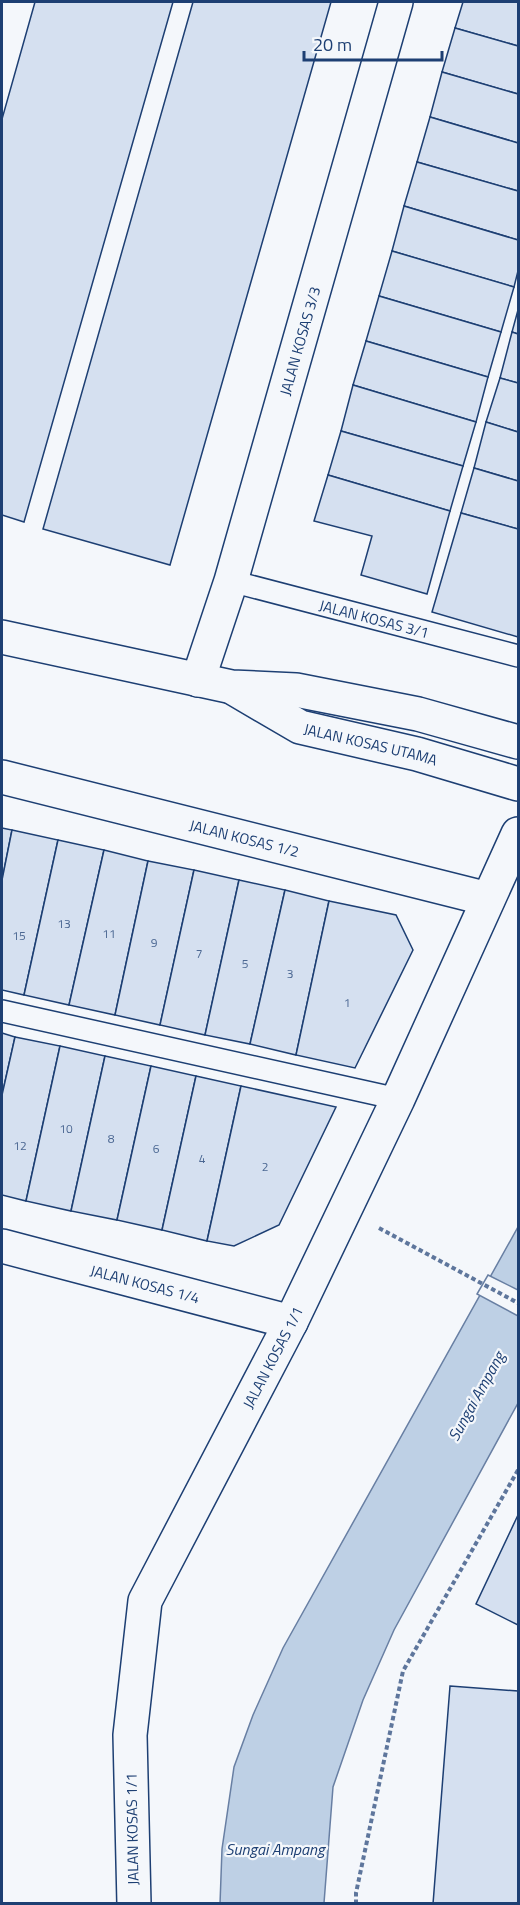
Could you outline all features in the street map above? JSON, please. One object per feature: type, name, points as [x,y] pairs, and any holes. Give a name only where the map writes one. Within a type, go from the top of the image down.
[{"type":"street","name":"JALAN KOSAS 3/3","points":[[198,680],[231,581],[396,2]]},
{"type":"street","name":"JALAN KOSAS UTAMA","points":[[2,637],[232,687],[296,690],[418,714],[519,742]]},
{"type":"street","name":"JALAN KOSAS UTAMA","points":[[232,687],[300,728],[417,754],[519,784]]},
{"type":"street","name":"JALAN KOSAS 1/2","points":[[2,777],[488,899]]},
{"type":"street","name":"JALAN KOSAS 1/1","points":[[134,1904],[130,1735],[145,1601],[291,1322],[398,1099],[519,834]]},
{"type":"street","name":"JALAN KOSAS 1/4","points":[[2,1246],[291,1322]]},
{"type":"lane","name":"JALAN KOSAS 3/1","points":[[231,581],[519,656]]},
{"type":"lane","points":[[2,1011],[398,1099]]},
{"type":"path","points":[[345,1210],[519,1303]]},
{"type":"path","points":[[356,1904],[356,1893],[403,1671],[519,1470]]},
{"type":"water","name":"Sungai Ampang","points":[[518,1227],[518,1403],[394,1630],[363,1700],[333,1787],[324,1903],[220,1904],[222,1849],[234,1767],[253,1715],[283,1648]]},
{"type":"pier","points":[[488,1275],[518,1290],[518,1316],[477,1294]]},
{"type":"building","points":[[35,2],[173,2],[24,522],[2,515],[2,119]]},
{"type":"building","points":[[193,2],[331,2],[170,565],[43,529]]},
{"type":"building","points":[[463,2],[518,2],[518,46],[455,28]]},
{"type":"building","points":[[455,28],[518,46],[518,94],[442,72]]},
{"type":"building","points":[[442,72],[518,94],[518,143],[430,117]]},
{"type":"building","points":[[430,117],[518,143],[518,191],[417,162]]},
{"type":"building","points":[[417,162],[518,191],[518,240],[404,206]]},
{"type":"building","points":[[404,206],[518,240],[518,271],[514,287],[392,251]]},
{"type":"building","points":[[392,251],[514,287],[501,332],[379,296]]},
{"type":"building","points":[[379,296],[501,332],[488,377],[366,341]]},
{"type":"building","points":[[518,310],[518,334],[512,332]]},
{"type":"building","points":[[512,332],[518,334],[518,383],[500,378]]},
{"type":"building","points":[[366,341],[488,377],[476,422],[353,385]]},
{"type":"building","points":[[500,378],[518,383],[518,432],[486,422]]},
{"type":"building","points":[[353,385],[476,422],[463,466],[341,431]]},
{"type":"building","points":[[486,422],[518,432],[518,481],[474,468]]},
{"type":"building","points":[[341,431],[463,466],[450,511],[328,475]]},
{"type":"building","points":[[474,468],[518,481],[518,529],[461,513]]},
{"type":"building","points":[[328,475],[450,511],[427,594],[361,575],[372,536],[314,521]]},
{"type":"building","points":[[461,513],[518,529],[518,637],[432,612]]},
{"type":"building","points":[[2,828],[12,830],[2,880]]},
{"type":"building","points":[[12,830],[58,840],[24,995],[2,990],[2,880]]},
{"type":"building","points":[[58,840],[104,850],[69,1005],[24,995]]},
{"type":"building","points":[[104,850],[148,861],[115,1015],[69,1005]]},
{"type":"building","points":[[148,861],[194,870],[160,1025],[115,1015]]},
{"type":"building","points":[[194,870],[239,880],[205,1035],[160,1025]]},
{"type":"building","points":[[239,880],[285,890],[250,1044],[205,1035]]},
{"type":"building","points":[[285,890],[329,901],[296,1055],[250,1044]]},
{"type":"building","points":[[329,901],[396,915],[413,950],[355,1068],[296,1055]]},
{"type":"building","points":[[2,1033],[15,1037],[2,1095]]},
{"type":"building","points":[[15,1037],[60,1046],[26,1201],[2,1195],[2,1095]]},
{"type":"building","points":[[60,1046],[105,1056],[71,1211],[26,1201]]},
{"type":"building","points":[[105,1056],[151,1066],[117,1220],[71,1211]]},
{"type":"building","points":[[151,1066],[196,1076],[162,1230],[117,1220]]},
{"type":"building","points":[[196,1076],[241,1086],[207,1241],[162,1230]]},
{"type":"building","points":[[241,1086],[336,1107],[279,1225],[234,1246],[207,1241]]},
{"type":"building","points":[[518,1515],[518,1625],[476,1604]]},
{"type":"building","points":[[450,1686],[518,1691],[518,1904],[433,1904]]}]
